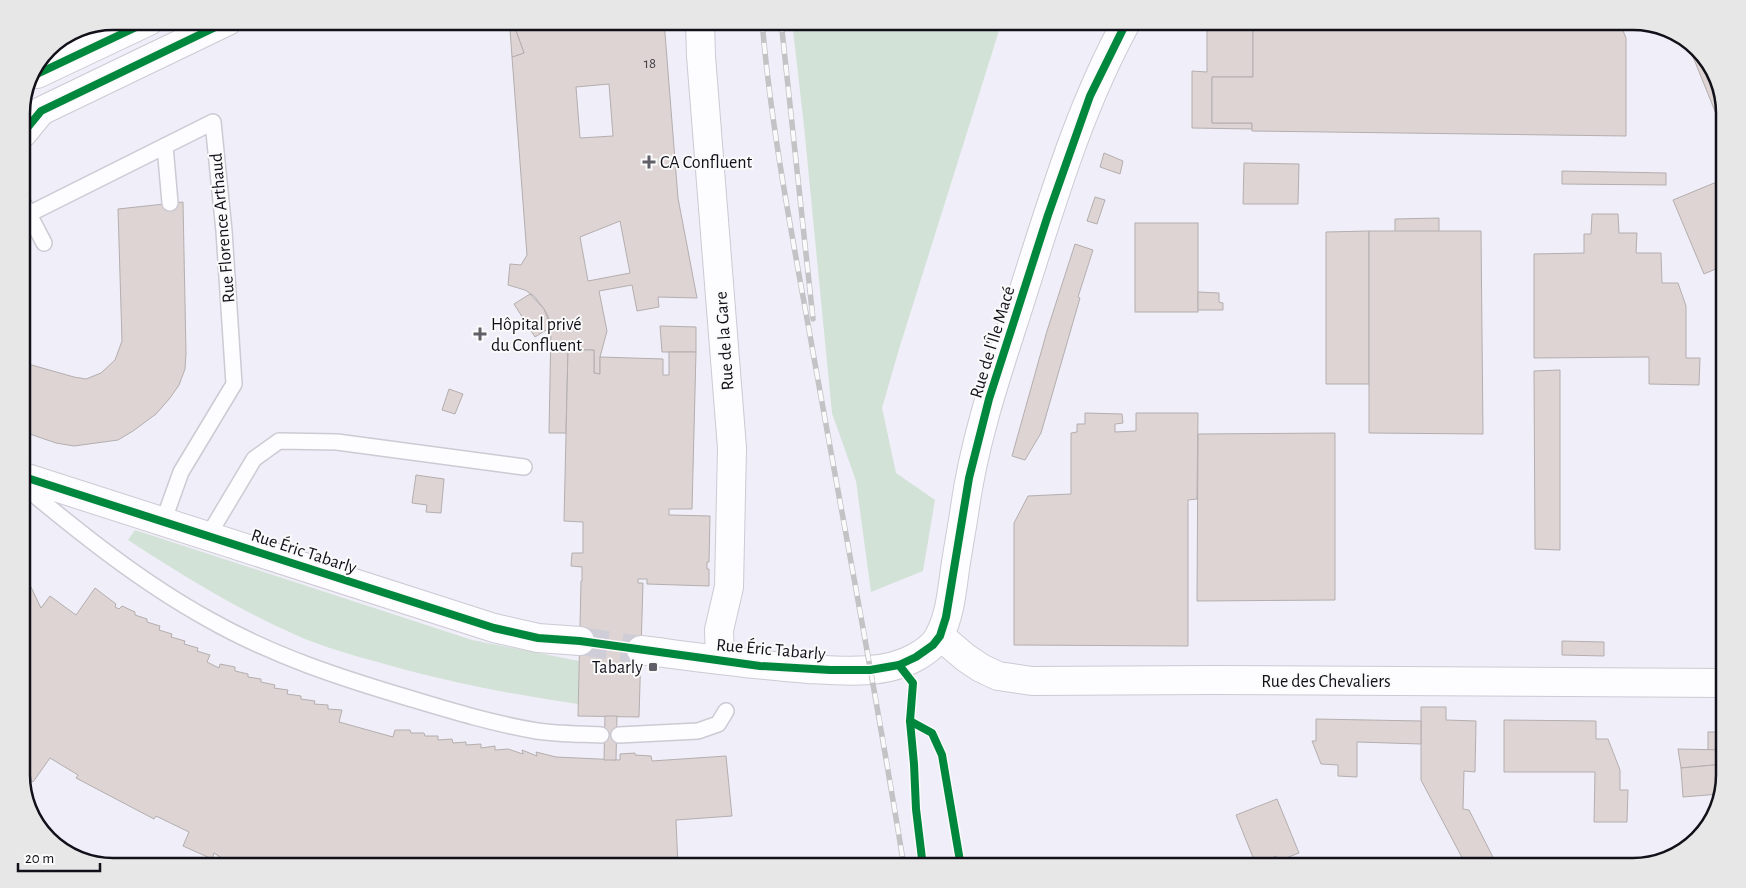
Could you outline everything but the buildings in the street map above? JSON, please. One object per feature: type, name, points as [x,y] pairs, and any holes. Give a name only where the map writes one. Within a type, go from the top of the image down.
[{"type":"street","points":[[41,71],[130,30]]},
{"type":"street","points":[[30,119],[41,110],[209,30]]},
{"type":"street","name":"Rue de la Gare","points":[[700,30],[732,448],[729,587],[719,630],[720,660]]},
{"type":"street","name":"Rue de l'Île Macé","points":[[940,636],[952,593],[969,478],[989,400],[1048,215],[1090,96],[1123,30]]},
{"type":"street","name":"Rue Éric Tabarly","points":[[30,479],[494,628],[538,638],[580,641]]},
{"type":"street","name":"Rue Éric Tabarly","points":[[641,650],[760,666],[870,670],[899,665],[916,657],[933,645],[940,636]]},
{"type":"street","name":"Rue des Chevaliers","points":[[940,636],[980,668],[998,676],[1032,681],[1211,680],[1716,684]]},
{"type":"lane","name":"Rue Florence Arthaud","points":[[30,214],[213,122],[224,231],[234,384],[181,472],[163,522]]},
{"type":"lane","points":[[165,146],[170,204]]},
{"type":"lane","points":[[30,216],[44,243]]},
{"type":"lane","points":[[208,536],[254,459],[279,441],[337,442],[524,467]]},
{"type":"lane","points":[[30,491],[78,531],[155,587],[206,618],[263,648],[351,681],[476,717],[537,731],[601,735]]},
{"type":"lane","points":[[619,735],[698,732],[718,724],[726,711]]},
{"type":"green space","points":[[793,30],[999,30],[882,408],[896,473],[935,500],[923,571],[871,592],[856,481],[832,413]]},
{"type":"green space","points":[[135,530],[472,640],[579,661],[578,704],[450,681],[352,655],[307,640],[225,599],[128,540]]},
{"type":"tunnel","points":[[580,641],[641,650]]},
{"type":"railway","points":[[763,30],[783,181],[902,858]]},
{"type":"railway","points":[[782,30],[813,319]]},
{"type":"cycle path","points":[[41,72],[130,30]]},
{"type":"cycle path","points":[[30,124],[41,111],[209,30]]},
{"type":"cycle path","points":[[30,479],[494,628],[538,638],[580,641],[760,666],[870,670],[899,665],[916,657],[933,645],[940,636],[946,617],[969,478],[989,399],[1048,215],[1090,96],[1123,30]]},
{"type":"cycle path","points":[[899,665],[913,683],[910,721],[916,809],[922,858]]},
{"type":"cycle path","points":[[910,721],[932,733],[942,755],[959,858]]},
{"type":"place","name":"CA Confluent","points":[[649,162]]},
{"type":"place","name":"Hôpital privé du Confluent","points":[[480,334]]},
{"type":"place","name":"Tabarly","points":[[653,667]]}]
